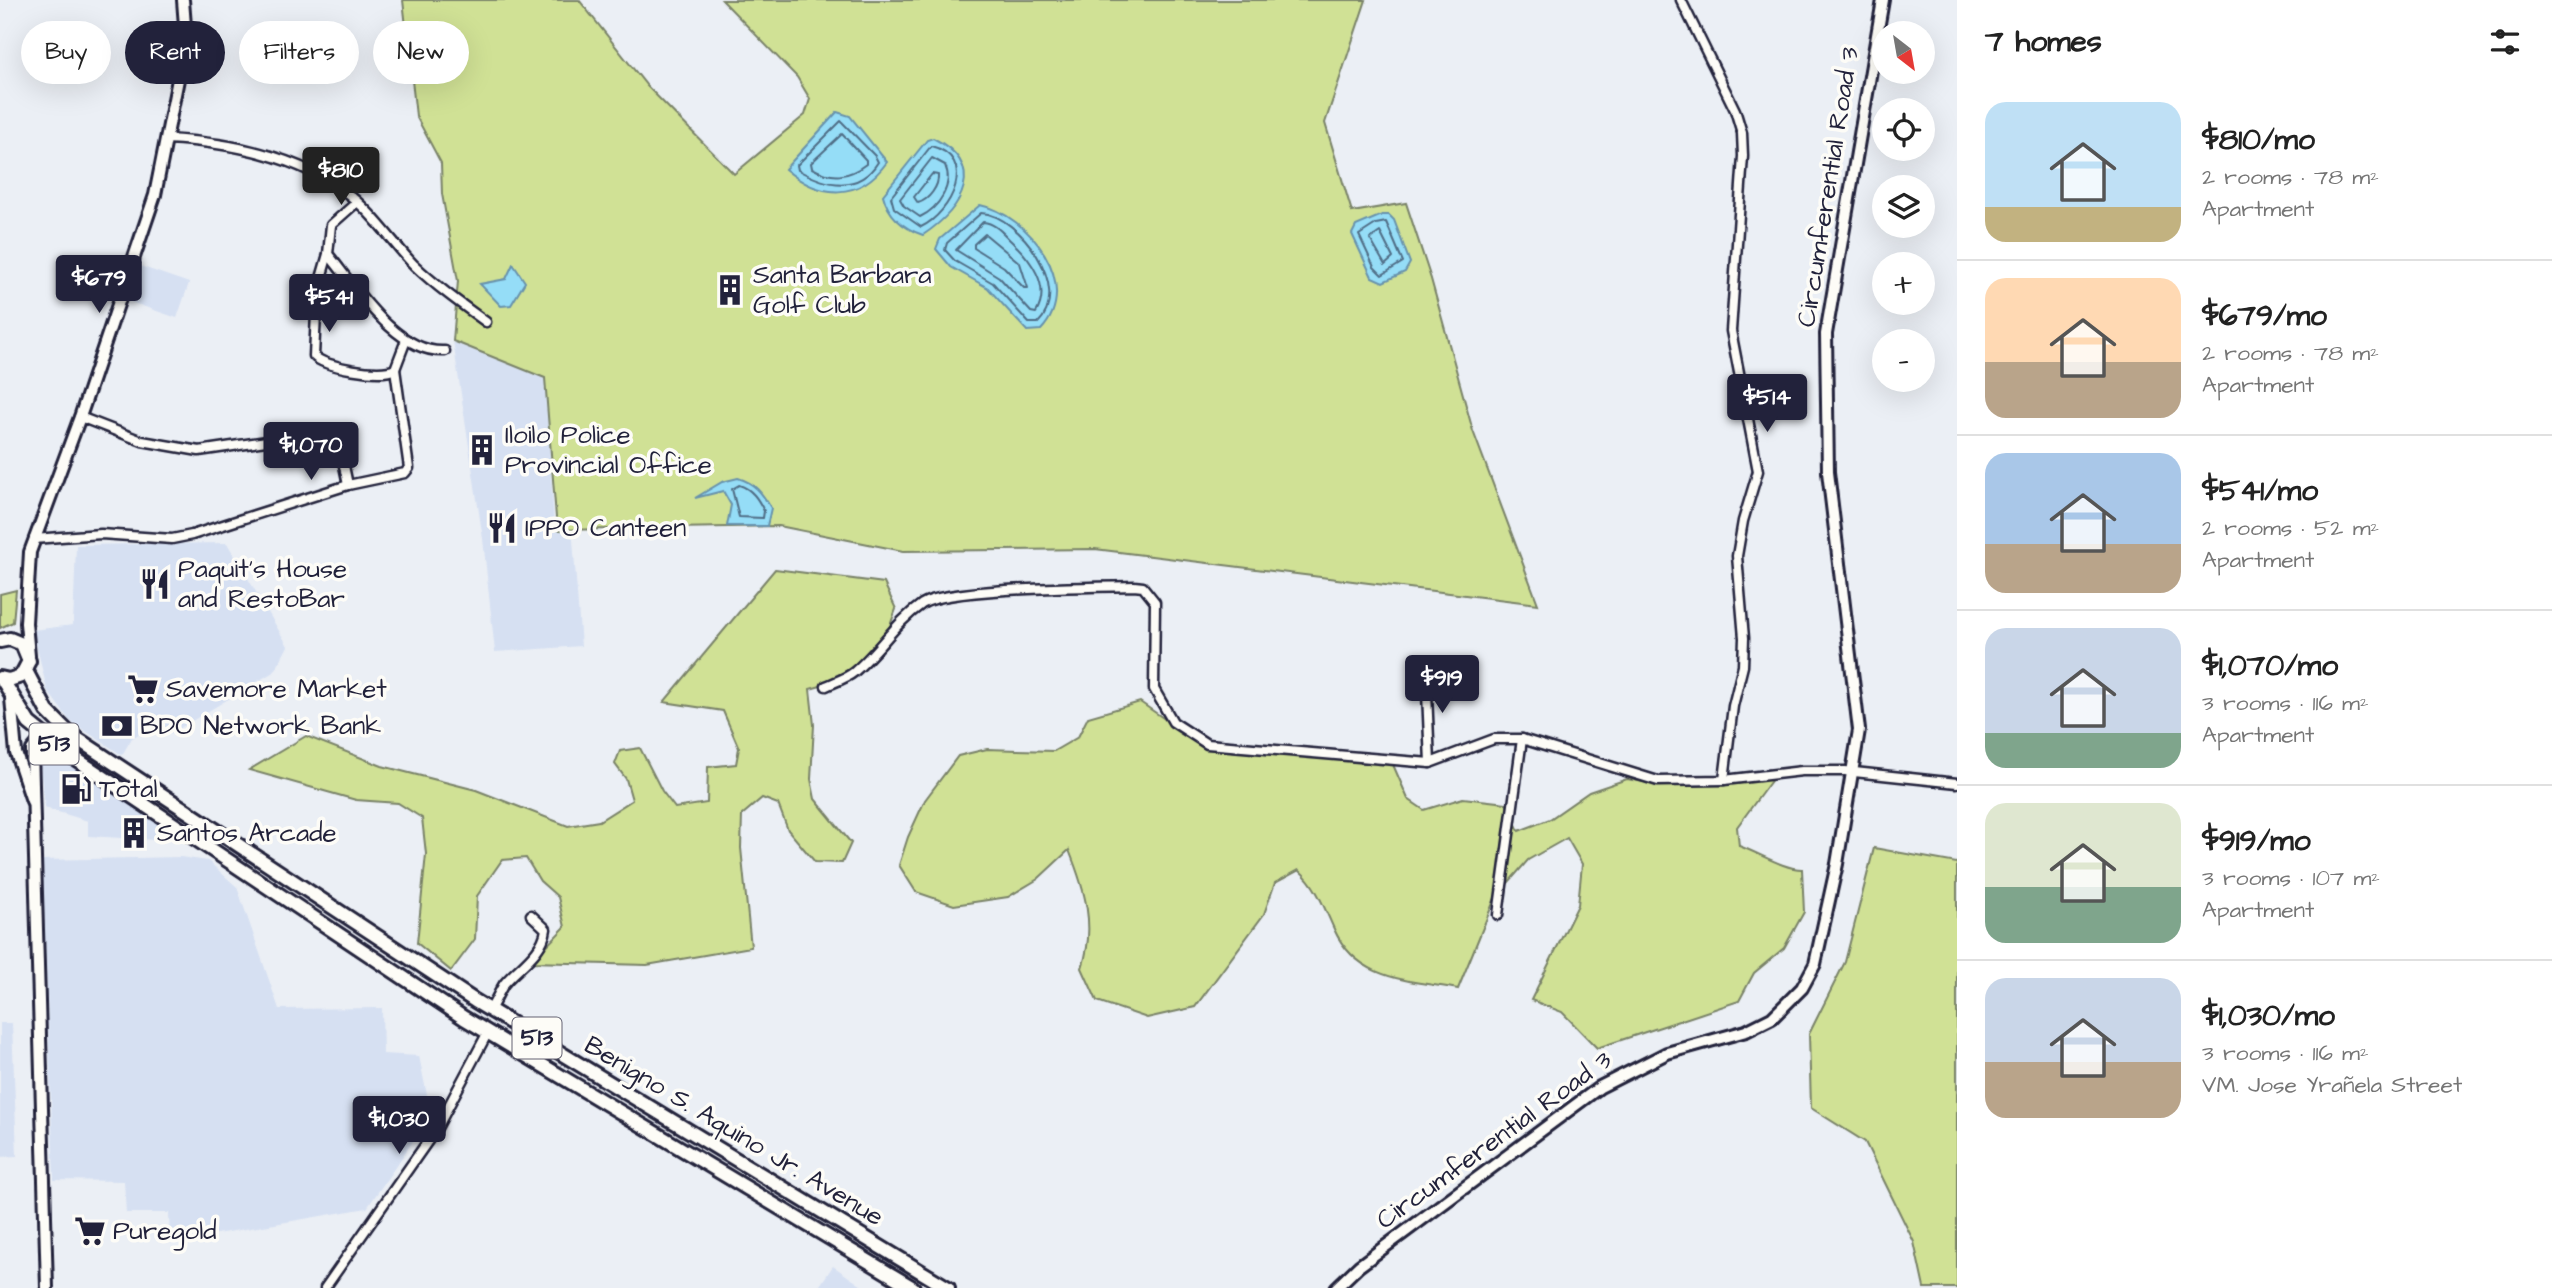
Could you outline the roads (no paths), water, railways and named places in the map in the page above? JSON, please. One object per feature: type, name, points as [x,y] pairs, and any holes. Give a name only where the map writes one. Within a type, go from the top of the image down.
[{"type":"main road","points":[[1,678],[15,679],[26,671],[29,656],[26,623],[30,552],[80,417],[155,195],[186,39],[183,0]]},
{"type":"main road","name":"Circumferential Road 3","points":[[1336,1288],[1359,1266],[1600,1087],[1667,1053],[1758,1026],[1787,1005],[1815,964],[1824,934],[1859,730],[1828,472],[1826,334],[1883,0]]},
{"type":"main road","points":[[3,640],[26,623]]},
{"type":"main road","points":[[3,640],[22,644],[29,656]]},
{"type":"main road","name":"Benigno S. Aquino Jr. Avenue","points":[[26,671],[47,711],[62,728],[490,1010],[948,1288]]},
{"type":"main road","name":"Benigno S. Aquino Jr. Avenue","points":[[1,678],[29,723],[51,742],[488,1032],[913,1288]]},
{"type":"main road","points":[[11,698],[16,753],[32,804]]},
{"type":"main road","points":[[47,1288],[32,750],[38,743],[51,742]]},
{"type":"main road","points":[[125,790],[135,774]]},
{"type":"main road","points":[[758,1196],[769,1179]]},
{"type":"street","points":[[1681,0],[1689,13],[1694,32],[1735,110],[1742,133],[1743,156],[1731,331],[1758,471],[1743,521],[1737,555],[1744,638],[1743,666],[1733,706],[1724,780]]},
{"type":"street","points":[[166,139],[217,144],[296,165],[322,177],[357,202],[415,265],[485,322]]},
{"type":"street","points":[[357,202],[331,225],[328,254],[317,292],[314,356],[323,363],[370,372],[388,373],[395,369]]},
{"type":"street","points":[[328,254],[405,340],[420,349],[445,351]]},
{"type":"street","points":[[34,539],[101,534],[172,539],[192,536],[348,485],[402,474],[409,468],[395,369],[405,340]]},
{"type":"street","points":[[80,417],[142,441],[199,451],[334,431],[338,437],[348,485]]},
{"type":"street","points":[[825,686],[855,672],[888,632],[933,599],[995,592],[1134,586],[1143,587],[1155,602],[1154,689],[1173,722],[1207,744],[1430,763],[1494,739],[1522,739],[1658,781],[1724,780],[1802,771],[1852,772],[1957,783]]},
{"type":"street","points":[[1426,668],[1430,763]]},
{"type":"street","points":[[1498,915],[1522,739]]},
{"type":"street","points":[[490,1010],[505,984],[534,954],[545,936],[546,929],[531,915]]},
{"type":"street","points":[[325,1288],[436,1128],[488,1032]]},
{"type":"water","points":[[837,112],[850,116],[887,162],[864,184],[839,191],[812,186],[785,169]]},
{"type":"water","points":[[933,138],[950,149],[960,161],[965,174],[964,187],[949,212],[923,235],[897,220],[888,209],[883,195],[927,140]]},
{"type":"water","points":[[980,205],[998,211],[1016,222],[1045,254],[1053,273],[1056,293],[1052,312],[1041,330],[1027,331],[988,288],[951,267],[936,249],[940,239]]},
{"type":"water","points":[[1382,215],[1389,215],[1394,220],[1410,263],[1405,272],[1383,282],[1372,277],[1352,234],[1356,226]]},
{"type":"water","points":[[513,264],[525,282],[511,305],[501,306],[480,284],[506,279]]},
{"type":"water","points":[[738,478],[758,489],[771,508],[767,526],[727,526],[731,505],[723,491],[695,498],[722,482]]},
{"type":"place","name":"Santa Barbara Golf Club","points":[[730,290]]},
{"type":"place","name":"Iloilo Police Provincial Office","points":[[482,450]]},
{"type":"place","name":"IPPO Canteen","points":[[502,528]]},
{"type":"place","name":"Paquit's House and RestoBar","points":[[155,584]]},
{"type":"place","name":"Savemore Market","points":[[143,689]]},
{"type":"place","name":"BDO Network Bank","points":[[117,726]]},
{"type":"place","name":"Total","points":[[76,789]]},
{"type":"place","name":"Santos Arcade","points":[[134,833]]},
{"type":"place","name":"Puregold","points":[[90,1231]]}]
